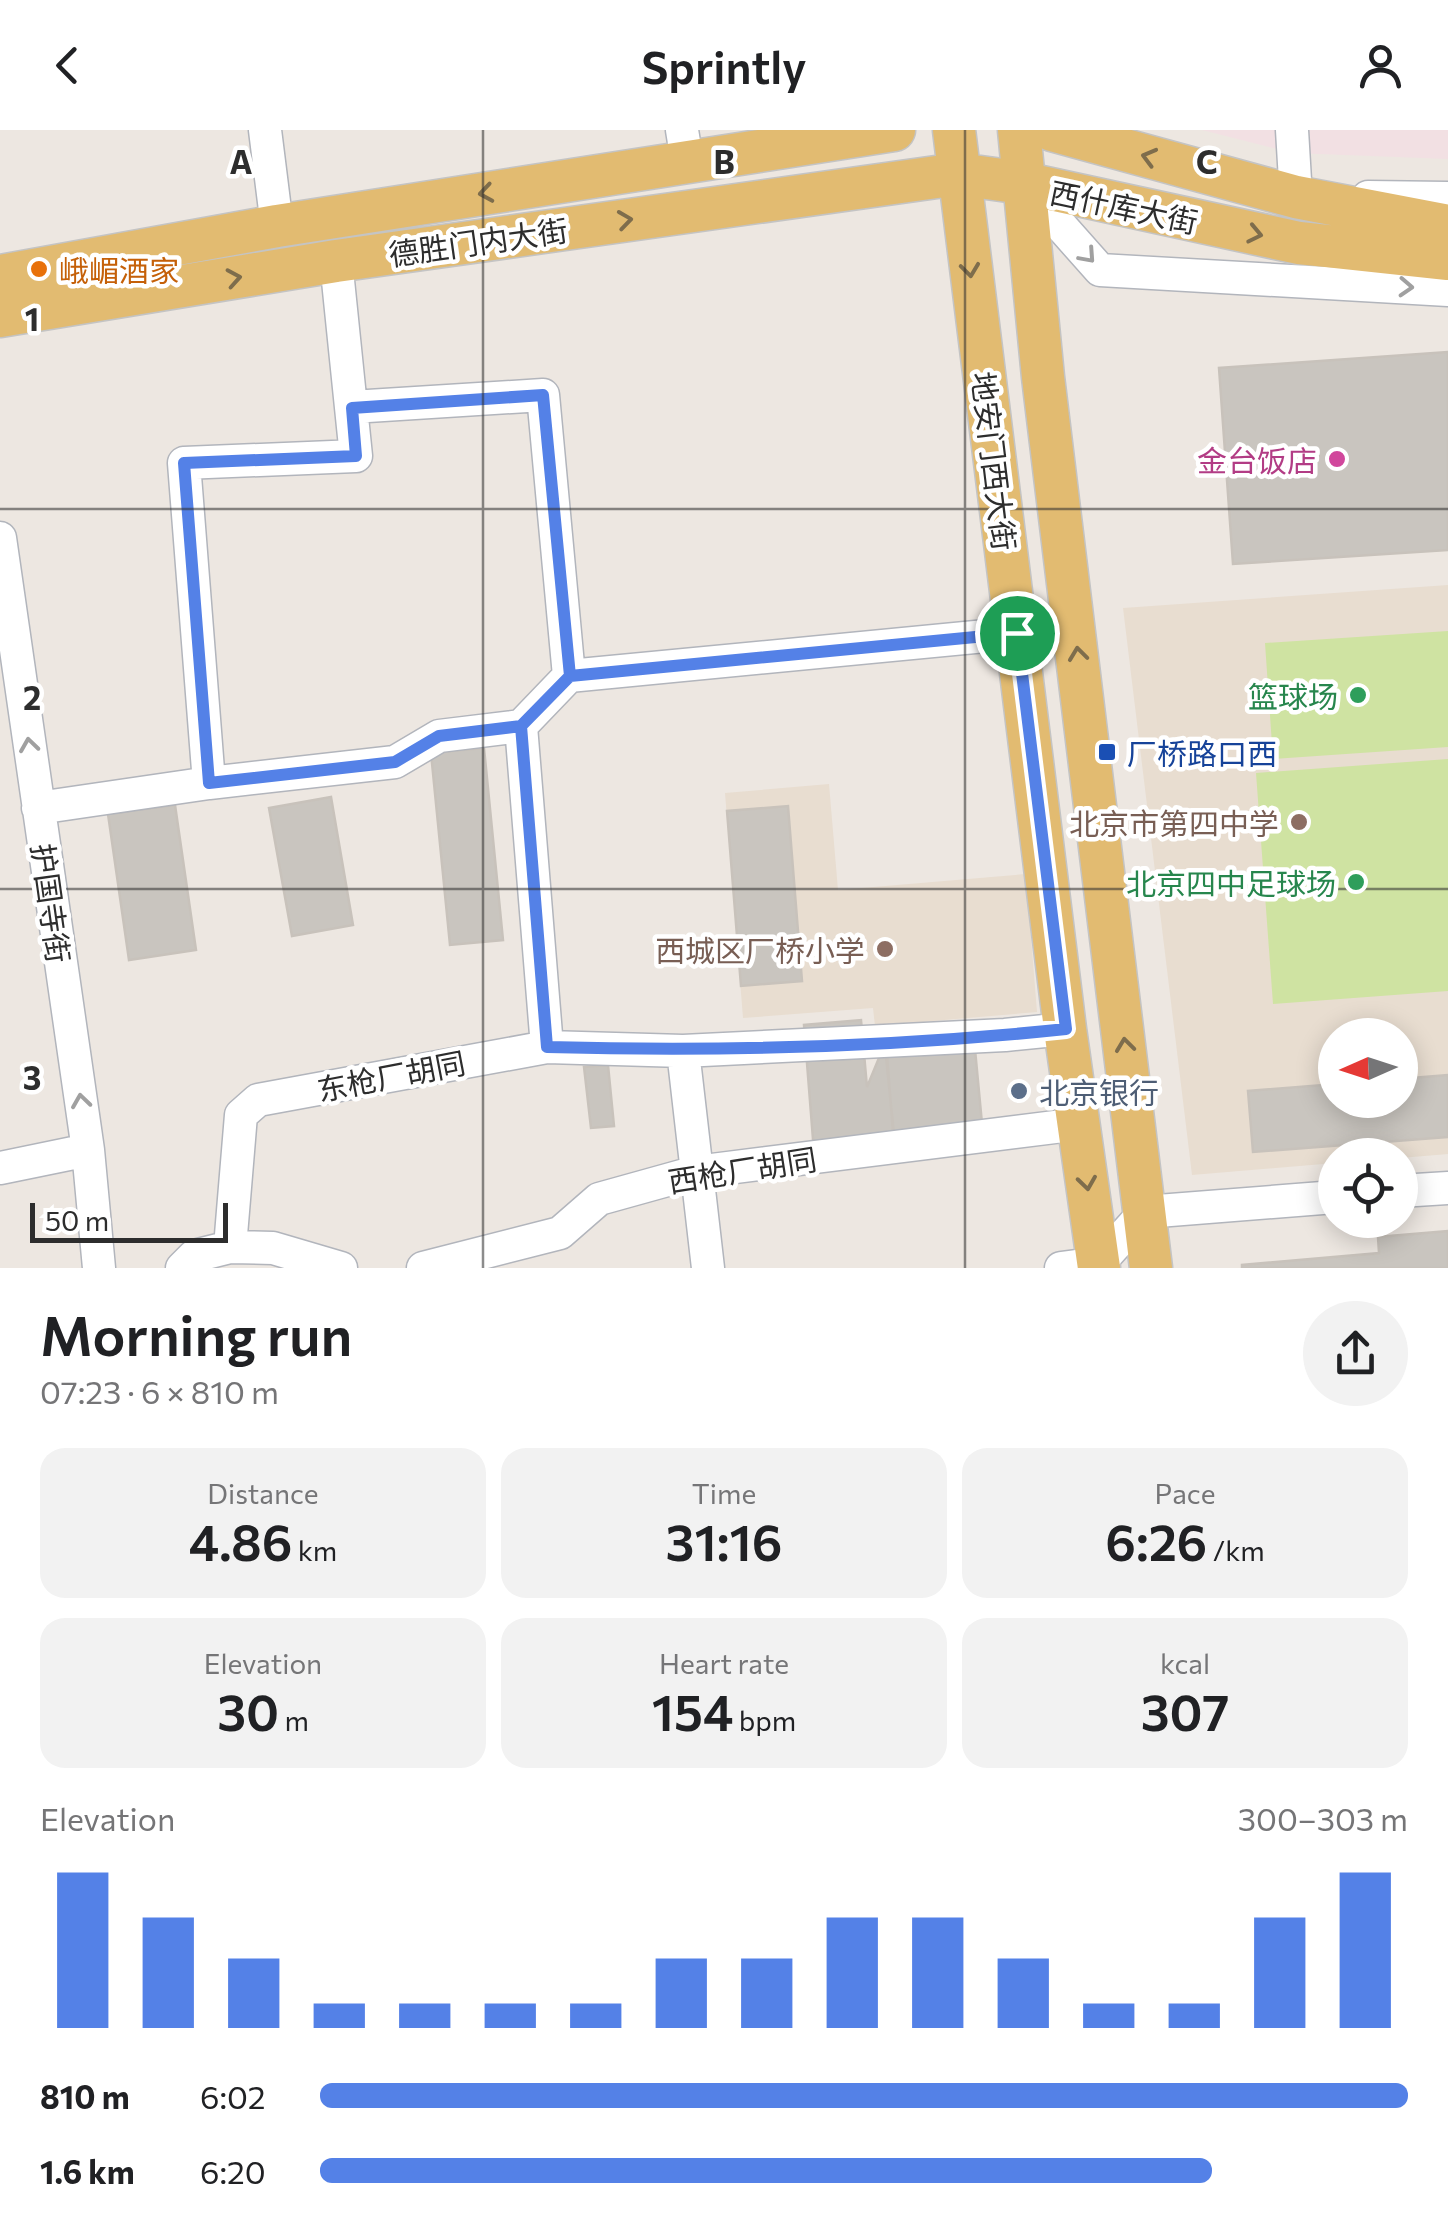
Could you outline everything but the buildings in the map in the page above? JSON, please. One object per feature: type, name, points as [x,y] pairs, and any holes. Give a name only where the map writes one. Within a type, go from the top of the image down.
[{"type":"main road","name":"德胜门内大街","points":[[0,316],[76,283],[277,226],[685,146],[894,130]]},
{"type":"main road","name":"地安门西大街","points":[[954,130],[1079,1124],[1086,1266]]},
{"type":"main road","name":"地安门西大街","points":[[1019,130],[1042,377],[1151,1268]]},
{"type":"main road","name":"西什库大街","points":[[1052,130],[1296,197],[1448,226]]},
{"type":"main road","name":"德胜门内大街","points":[[0,276],[76,283],[336,261],[958,174],[1023,184]]},
{"type":"main road","name":"西什库大街","points":[[1023,184],[1299,243],[1448,259]]},
{"type":"street","points":[[266,130],[277,226]]},
{"type":"street","points":[[1292,130],[1296,197]]},
{"type":"street","name":"西什库大街","points":[[1023,184],[1100,270],[1448,290]]},
{"type":"street","name":"西什库大街","points":[[1296,197],[1448,198]]},
{"type":"street","points":[[209,783],[184,463],[356,456],[336,261]]},
{"type":"street","points":[[352,408],[543,395],[570,676]]},
{"type":"street","name":"护国寺街","points":[[0,538],[88,1150],[98,1268]]},
{"type":"street","points":[[38,808],[395,762],[439,736],[521,726],[570,676],[1017,633]]},
{"type":"street","points":[[521,726],[547,1047]]},
{"type":"street","name":"东枪厂胡同","points":[[230,1247],[241,1116],[258,1100],[547,1047],[683,1051],[1066,1029]]},
{"type":"street","points":[[683,1051],[708,1268]]},
{"type":"street","name":"西枪厂胡同","points":[[424,1268],[560,1233],[598,1199],[696,1172],[1079,1124]]},
{"type":"street","points":[[0,1168],[88,1150]]},
{"type":"street","points":[[1418,1190],[1448,1188]]},
{"type":"street","points":[[1086,1266],[1145,1212],[1318,1198]]},
{"type":"street","points":[[182,1268],[194,1256],[230,1247],[273,1248],[341,1268]]},
{"type":"shaded area","points":[[1202,130],[1448,130],[1448,159],[1293,153]]},
{"type":"shaded area","name":"北京市第四中学","points":[[1448,585],[1448,1154],[1418,1156],[1418,1138],[1318,1138],[1318,1164],[1192,1175],[1123,608]]},
{"type":"shaded area","name":"西城区厂桥小学","points":[[829,784],[838,890],[1026,874],[1037,1012],[875,1026],[873,1008],[743,1018],[725,793]]},
{"type":"green space","name":"篮球场","points":[[1448,631],[1448,747],[1273,759],[1265,643]]},
{"type":"green space","name":"北京四中足球场","points":[[1448,759],[1448,991],[1273,1004],[1256,773]]},
{"type":"place","name":"峨嵋酒家","points":[[39,269]]},
{"type":"place","name":"金台饭店","points":[[1337,459]]},
{"type":"place","name":"篮球场","points":[[1358,695]]},
{"type":"place","name":"厂桥路口西","points":[[1107,752]]},
{"type":"place","name":"北京市第四中学","points":[[1299,822]]},
{"type":"place","name":"北京四中足球场","points":[[1356,882]]},
{"type":"place","name":"西城区厂桥小学","points":[[885,949]]},
{"type":"place","name":"北京银行","points":[[1019,1091]]},
{"type":"route","points":[[1017,633],[570,676],[521,726],[439,736],[395,762],[209,783],[184,463],[356,456],[352,408],[543,395],[570,676],[521,726],[547,1047],[683,1051],[1066,1029],[1017,633]]}]
